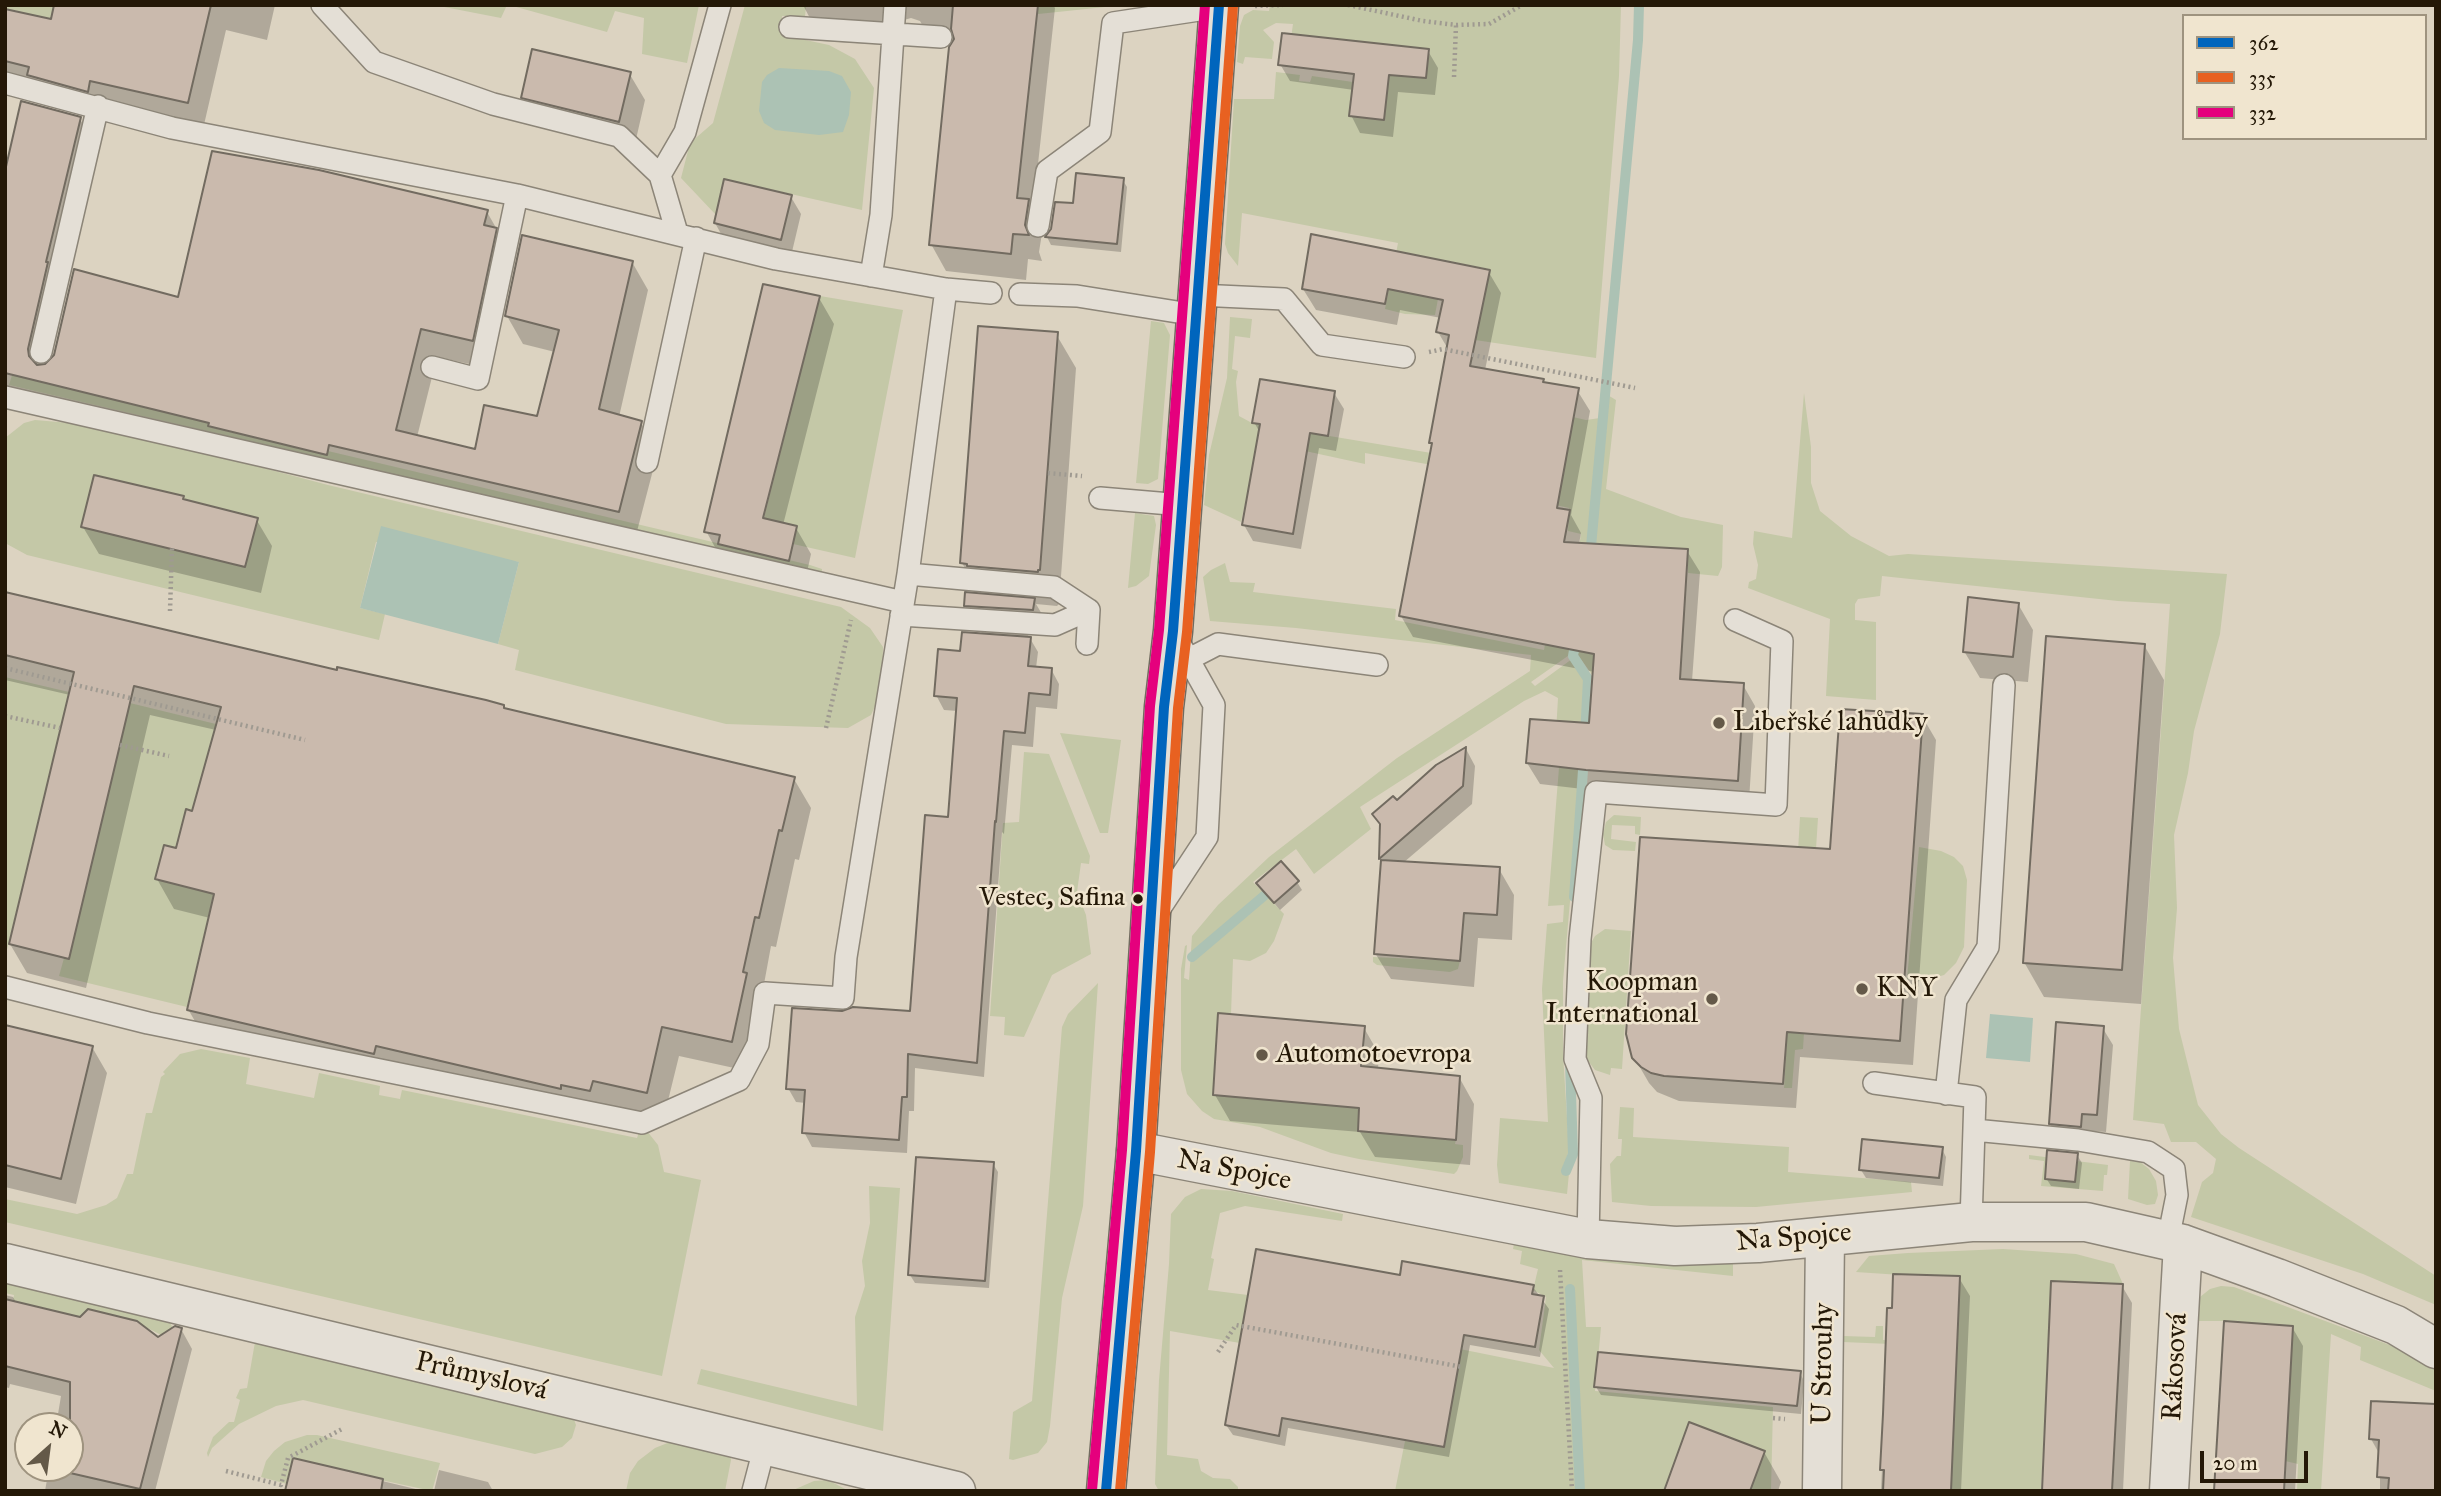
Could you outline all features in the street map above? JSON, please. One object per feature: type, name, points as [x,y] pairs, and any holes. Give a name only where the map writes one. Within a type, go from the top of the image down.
[{"type":"street","points":[[1106,1491],[1136,1152],[1164,707],[1181,645],[1182,505],[1219,6]]},
{"type":"street","name":"Na Spojce","points":[[1136,1152],[1573,1237],[1675,1246],[1758,1243],[1971,1222],[2086,1222],[2176,1242],[2277,1278],[2396,1325],[2436,1349]]},
{"type":"street","name":"U Strouhy","points":[[1822,1491],[1825,1237]]},
{"type":"street","name":"Rákosová","points":[[2169,1491],[2176,1242]]},
{"type":"street","name":"Průmyslová","points":[[5,1263],[956,1491]]},
{"type":"lane","points":[[321,5],[373,62],[493,104],[619,136],[660,174],[686,235],[647,462]]},
{"type":"lane","points":[[660,174],[685,132],[720,5]]},
{"type":"lane","points":[[871,276],[881,215],[895,5]]},
{"type":"lane","points":[[1038,226],[1047,171],[1100,132],[1113,23],[1219,6]]},
{"type":"lane","points":[[790,27],[941,37]]},
{"type":"lane","points":[[5,83],[172,128],[517,195],[776,259],[946,289],[991,293]]},
{"type":"lane","points":[[41,352],[98,106]]},
{"type":"lane","points":[[432,367],[478,379],[517,195]]},
{"type":"lane","points":[[5,987],[148,1023],[642,1123],[739,1080],[758,1044],[765,993],[843,998],[849,943],[908,574],[946,289]]},
{"type":"lane","points":[[1020,294],[1197,305],[1283,299],[1322,345],[1404,357]]},
{"type":"lane","points":[[5,397],[858,592],[902,608],[1055,625],[1089,610]]},
{"type":"lane","points":[[1100,498],[1182,505]]},
{"type":"lane","points":[[908,574],[1054,587],[1089,610]]},
{"type":"lane","points":[[1087,644],[1089,610]]},
{"type":"lane","points":[[1573,1237],[1591,1098],[1575,1059],[1580,939],[1596,792],[1776,805],[1782,641],[1735,620]]},
{"type":"lane","points":[[1150,924],[1207,837],[1214,705],[1181,645],[1218,643],[1377,665]]},
{"type":"lane","points":[[1946,1094],[1956,1000],[1988,947],[2004,685]]},
{"type":"lane","points":[[1874,1083],[1975,1097],[1971,1222]]},
{"type":"lane","points":[[1974,1130],[2078,1140],[2148,1152],[2174,1169],[2177,1195],[2176,1242]]},
{"type":"lane","points":[[753,1491],[765,1445]]},
{"type":"path","points":[[1348,5],[1456,25],[1489,24],[1522,5]]},
{"type":"path","points":[[1454,76],[1456,25]]},
{"type":"path","points":[[1404,357],[1443,349],[1635,388]]},
{"type":"path","points":[[1048,473],[1068,474]]},
{"type":"path","points":[[170,611],[172,548]]},
{"type":"path","points":[[826,728],[858,592]]},
{"type":"path","points":[[5,668],[305,740]]},
{"type":"path","points":[[5,716],[60,728]]},
{"type":"path","points":[[120,745],[169,756]]},
{"type":"path","points":[[1572,1491],[1573,1237]]},
{"type":"path","points":[[1219,1352],[1236,1325],[1462,1367]]},
{"type":"path","points":[[226,1471],[281,1485],[288,1458],[342,1429]]},
{"type":"shaded area","points":[[5,5],[54,5],[51,19],[5,9]]},
{"type":"shaded area","points":[[434,5],[507,5],[501,18]]},
{"type":"shaded area","points":[[509,5],[699,5],[687,63],[642,54],[644,18],[615,11],[607,32]]},
{"type":"shaded area","points":[[745,5],[806,6],[805,17],[782,16],[782,35],[829,45],[855,59],[874,88],[862,210],[724,179],[716,215],[681,178],[690,143],[713,123]]},
{"type":"shaded area","points":[[1029,5],[1124,5],[1029,15]]},
{"type":"shaded area","points":[[1270,5],[1621,5],[1619,76],[1596,358],[1475,340],[1489,269],[1431,258],[1423,296],[1438,299],[1435,315],[1405,314],[1385,309],[1398,243],[1242,213],[1238,266],[1225,244],[1234,99],[1274,99],[1276,72],[1300,75],[1299,81],[1310,82],[1312,76],[1353,82],[1349,116],[1383,120],[1389,75],[1426,78],[1430,50],[1291,38],[1293,24],[1276,23],[1263,30],[1274,42],[1272,59],[1245,57],[1243,64],[1237,62],[1240,26],[1244,15],[1253,10],[1269,11]]},
{"type":"shaded area","points":[[779,68],[829,71],[842,76],[851,92],[849,115],[843,132],[819,135],[775,130],[764,123],[759,111],[762,82],[767,75]]},
{"type":"shaded area","points":[[820,296],[903,310],[855,558],[793,544],[797,526],[764,518]]},
{"type":"shaded area","points":[[1230,317],[1252,319],[1250,338],[1235,336],[1232,369],[1238,371],[1236,382],[1239,416],[1252,423],[1479,461],[1563,472],[1573,417],[1586,420],[1600,418],[1601,391],[1616,400],[1606,489],[1681,517],[1723,525],[1722,567],[1718,576],[1688,573],[1688,549],[1600,546],[1593,676],[1575,651],[1531,682],[1535,686],[1572,659],[1584,677],[1578,810],[1563,981],[1563,1054],[1569,1150],[1565,1163],[1569,1173],[1567,1194],[1499,1183],[1497,1165],[1500,1118],[1548,1122],[1542,989],[1547,924],[1563,922],[1564,905],[1548,906],[1559,767],[1554,766],[1558,698],[1545,691],[1524,701],[1360,807],[1371,829],[1314,874],[1296,849],[1253,882],[1284,914],[1274,941],[1266,953],[1250,961],[1233,959],[1231,1014],[1218,1014],[1213,1095],[1359,1108],[1358,1131],[1456,1140],[1455,1144],[1463,1145],[1463,1157],[1457,1171],[1454,1174],[1331,1153],[1260,1127],[1214,1119],[1202,1111],[1187,1094],[1181,1070],[1181,969],[1187,945],[1184,978],[1189,980],[1192,936],[1218,905],[1269,857],[1397,758],[1530,671],[1531,655],[1210,621],[1203,577],[1225,563],[1230,582],[1255,583],[1253,592],[1396,609],[1395,620],[1544,650],[1545,644],[1558,646],[1567,623],[1581,534],[1568,531],[1569,508],[1457,483],[1460,470],[1365,453],[1365,464],[1259,441],[1241,522],[1204,505],[1209,455],[1227,378]]},
{"type":"shaded area","points":[[1151,321],[1164,323],[1170,335],[1158,479],[1148,484],[1136,483]]},
{"type":"shaded area","points":[[12,375],[209,423],[209,427],[327,455],[328,451],[810,565],[822,571],[820,574],[9,385]]},
{"type":"shaded area","points":[[1804,393],[1811,447],[1811,483],[1820,511],[1851,536],[1889,556],[1908,554],[2227,574],[2220,634],[2194,731],[2174,835],[2177,908],[2173,958],[2179,1029],[2198,1105],[2221,1134],[2239,1148],[2436,1276],[2436,1305],[2363,1274],[2191,1217],[2202,1182],[2213,1173],[2216,1159],[2196,1142],[2171,1142],[2164,1124],[2133,1120],[2170,604],[1882,576],[1880,596],[1858,599],[1855,604],[1855,620],[1876,622],[1876,700],[1826,696],[1830,619],[1748,588],[1749,582],[1756,579],[1758,565],[1753,544],[1754,531],[1792,538]]},
{"type":"shaded area","points":[[35,420],[70,423],[199,451],[328,485],[841,607],[870,628],[883,647],[882,691],[871,715],[848,728],[726,724],[515,670],[519,650],[498,644],[519,562],[376,542],[360,608],[385,614],[379,640],[27,555],[5,543],[5,438],[24,423]]},
{"type":"shaded area","points":[[1135,513],[1154,516],[1156,525],[1149,576],[1136,586],[1128,588]]},
{"type":"shaded area","points":[[381,526],[519,562],[498,644],[360,608]]},
{"type":"shaded area","points":[[5,677],[69,692],[5,958]]},
{"type":"shaded area","points":[[130,703],[216,724],[202,776],[239,785],[187,1007],[59,976],[64,958],[69,959]]},
{"type":"shaded area","points":[[1060,733],[1121,740],[1108,833],[1100,833]]},
{"type":"shaded area","points":[[1024,752],[1049,754],[1090,856],[1089,864],[1081,863],[1077,892],[1086,915],[1091,954],[1052,975],[1024,1037],[1004,1035],[1005,1017],[990,1016],[1003,823],[1019,822]]},
{"type":"shaded area","points":[[1614,815],[1641,817],[1640,835],[1635,834],[1635,826],[1612,825],[1611,839],[1636,842],[1635,851],[1613,850],[1605,845],[1603,834],[1606,822]]},
{"type":"shaded area","points":[[1800,817],[1818,818],[1803,1049],[1795,1050],[1792,1088],[1784,1088]]},
{"type":"shaded area","points":[[1919,847],[1941,851],[1954,857],[1963,866],[1967,880],[1964,947],[1956,963],[1944,975],[1923,981],[1907,979]]},
{"type":"shaded area","points":[[1605,929],[1631,931],[1622,1069],[1611,1068],[1610,1075],[1595,1070],[1586,1058],[1591,943],[1595,936]]},
{"type":"shaded area","points":[[1373,957],[1460,961],[1458,969],[1450,972],[1377,965],[1373,962]]},
{"type":"shaded area","points":[[1098,983],[1083,1206],[1062,1298],[1050,1426],[1047,1442],[1038,1453],[1013,1460],[1009,1459],[1013,1412],[1032,1401],[1062,1027],[1068,1014]]},
{"type":"shaded area","points":[[1990,1014],[2033,1018],[2030,1062],[1986,1058]]},
{"type":"shaded area","points":[[201,1049],[250,1058],[246,1084],[314,1098],[319,1073],[380,1086],[379,1095],[400,1099],[402,1090],[637,1138],[640,1129],[647,1131],[658,1145],[664,1172],[701,1180],[662,1376],[5,1222],[5,1199],[77,1214],[106,1205],[117,1198],[127,1174],[133,1174],[146,1113],[152,1113],[161,1077],[165,1074],[163,1072],[180,1054]]},
{"type":"shaded area","points":[[1620,1107],[1634,1108],[1633,1137],[1789,1147],[1788,1172],[1911,1182],[1912,1192],[1756,1207],[1651,1206],[1612,1202],[1610,1164],[1617,1156],[1621,1156],[1622,1139],[1618,1139]]},
{"type":"shaded area","points":[[2029,1155],[2108,1165],[2103,1191],[2041,1186],[2044,1161],[2029,1159]]},
{"type":"shaded area","points":[[2130,1161],[2140,1162],[2149,1169],[2156,1181],[2158,1195],[2155,1204],[2147,1205],[2128,1199]]},
{"type":"shaded area","points":[[869,1186],[900,1188],[883,1431],[697,1384],[701,1369],[857,1406],[855,1317],[865,1286],[862,1261],[870,1223]]},
{"type":"shaded area","points":[[1201,1189],[1232,1191],[1343,1214],[1342,1221],[1245,1206],[1220,1213],[1208,1290],[1248,1295],[1460,1349],[1554,1368],[1539,1350],[1546,1297],[1533,1290],[1538,1269],[1520,1264],[1522,1251],[1513,1249],[1514,1244],[1733,1263],[1733,1276],[1582,1260],[1586,1327],[1601,1327],[1595,1391],[1773,1407],[1771,1491],[1395,1491],[1405,1441],[1444,1447],[1240,1343],[1170,1331],[1167,1455],[1198,1459],[1201,1471],[1213,1478],[1230,1479],[1238,1487],[1238,1491],[1159,1491],[1155,1484],[1159,1380],[1171,1214],[1185,1197]]},
{"type":"shaded area","points":[[2003,1249],[2076,1254],[2114,1264],[2123,1284],[2051,1281],[2041,1491],[1951,1491],[1960,1279],[1856,1272],[1869,1256]]},
{"type":"shaded area","points":[[5,1279],[168,1319],[173,1328],[161,1335],[138,1323],[88,1309],[80,1317],[13,1301],[14,1295],[5,1293]]},
{"type":"shaded area","points":[[2234,1287],[2395,1347],[2436,1369],[2436,1391],[2360,1360],[2361,1347],[2331,1334],[2321,1491],[2297,1491],[2298,1464],[2285,1461],[2224,1321],[2194,1321],[2200,1297],[2210,1289]]},
{"type":"shaded area","points":[[1876,1326],[1883,1326],[1883,1340],[1890,1344],[1843,1342],[1843,1336],[1875,1337]]},
{"type":"shaded area","points":[[255,1342],[572,1414],[576,1425],[572,1438],[562,1447],[535,1454],[303,1400],[276,1406],[239,1424],[212,1448],[208,1457],[213,1437],[229,1422],[234,1422],[240,1400],[236,1398],[240,1389],[247,1388]]},
{"type":"shaded area","points":[[307,1435],[440,1463],[432,1491],[293,1461],[287,1484],[261,1477],[266,1461],[274,1451],[285,1442]]},
{"type":"shaded area","points":[[680,1438],[730,1451],[731,1460],[725,1491],[626,1491],[630,1473],[638,1461],[655,1448]]},
{"type":"shaded area","points":[[828,1480],[849,1491],[791,1491],[814,1481]]},
{"type":"building","points":[[54,5],[211,5],[188,103],[90,81],[88,92],[27,75],[29,67],[5,61],[5,9],[51,19]]},
{"type":"building","points":[[953,5],[1038,5],[1017,198],[1029,199],[1025,225],[1029,235],[1013,234],[1011,254],[929,245],[949,47],[954,39],[951,29]]},
{"type":"building","points":[[1282,33],[1429,49],[1426,78],[1389,75],[1384,120],[1349,116],[1354,74],[1278,65]]},
{"type":"building","points":[[532,49],[631,72],[619,122],[521,98]]},
{"type":"building","points":[[21,101],[81,117],[28,349],[29,356],[37,365],[45,364],[54,355],[74,269],[178,297],[212,151],[319,170],[488,210],[484,225],[497,228],[473,341],[421,329],[396,430],[475,449],[484,405],[537,416],[559,330],[505,316],[522,235],[633,261],[599,409],[642,421],[619,512],[329,445],[327,455],[5,373],[5,171]]},
{"type":"building","points":[[1076,173],[1124,178],[1117,244],[1045,237],[1051,229],[1055,202],[1073,203]]},
{"type":"building","points":[[724,179],[792,195],[781,240],[714,223]]},
{"type":"building","points":[[1311,234],[1490,270],[1470,366],[1579,388],[1557,508],[1570,510],[1564,542],[1688,549],[1680,679],[1744,683],[1738,781],[1526,763],[1530,719],[1589,723],[1594,654],[1399,616],[1432,443],[1429,443],[1449,335],[1436,332],[1443,300],[1388,289],[1385,304],[1302,289]]},
{"type":"building","points":[[763,284],[820,296],[763,518],[797,526],[789,561],[718,544],[720,535],[704,532]]},
{"type":"building","points":[[978,326],[1058,332],[1038,572],[967,566],[960,563]]},
{"type":"building","points":[[1260,379],[1335,391],[1328,436],[1310,433],[1293,534],[1242,525],[1260,424],[1252,423]]},
{"type":"building","points":[[94,475],[184,496],[183,499],[258,518],[245,567],[81,527]]},
{"type":"building","points":[[5,592],[337,670],[337,667],[486,700],[504,705],[504,708],[795,777],[782,831],[779,830],[759,918],[755,917],[743,972],[747,973],[732,1042],[662,1027],[647,1093],[593,1081],[590,1091],[561,1085],[561,1089],[376,1046],[374,1054],[187,1010],[214,894],[155,879],[164,845],[176,848],[186,809],[192,811],[221,707],[134,686],[69,959],[9,944],[74,672],[5,655]]},
{"type":"building","points":[[965,592],[1035,598],[1033,610],[964,606]]},
{"type":"building","points":[[1968,597],[2019,603],[2013,657],[1963,652]]},
{"type":"building","points":[[962,632],[1031,637],[1028,666],[1052,668],[1050,695],[1029,693],[1025,733],[1004,731],[977,1063],[908,1054],[907,1097],[902,1097],[899,1140],[802,1133],[805,1090],[786,1089],[792,1008],[842,1011],[853,1007],[910,1011],[925,815],[948,817],[957,698],[934,696],[938,649],[960,651]]},
{"type":"building","points":[[2046,636],[2145,644],[2122,970],[2023,963]]},
{"type":"building","points":[[1840,709],[1923,714],[1900,1041],[1787,1032],[1783,1084],[1651,1073],[1632,1058],[1626,1034],[1640,837],[1830,849]]},
{"type":"building","points":[[1466,747],[1463,786],[1379,859],[1380,824],[1372,814],[1393,796],[1397,800],[1436,765]]},
{"type":"building","points":[[1381,860],[1500,867],[1497,915],[1464,913],[1460,961],[1374,954]]},
{"type":"building","points":[[1281,861],[1299,881],[1274,903],[1256,883]]},
{"type":"building","points":[[1218,1013],[1365,1026],[1361,1066],[1460,1076],[1456,1140],[1358,1131],[1359,1108],[1213,1095]]},
{"type":"building","points":[[2056,1022],[2104,1026],[2097,1115],[2082,1114],[2081,1127],[2049,1124]]},
{"type":"building","points":[[5,1025],[93,1046],[61,1179],[5,1165]]},
{"type":"building","points":[[1862,1139],[1943,1147],[1939,1178],[1859,1170]]},
{"type":"building","points":[[2047,1150],[2078,1153],[2075,1182],[2045,1179]]},
{"type":"building","points":[[916,1157],[994,1162],[985,1281],[908,1275]]},
{"type":"building","points":[[1256,1249],[1400,1275],[1402,1261],[1534,1285],[1532,1294],[1544,1296],[1535,1347],[1464,1335],[1444,1447],[1282,1418],[1279,1436],[1225,1425]]},
{"type":"building","points":[[1893,1274],[1960,1276],[1951,1491],[1883,1491],[1884,1470],[1880,1470],[1887,1308],[1892,1308]]},
{"type":"building","points":[[2051,1281],[2123,1284],[2112,1491],[2042,1491]]},
{"type":"building","points":[[5,1299],[80,1317],[88,1309],[137,1321],[158,1337],[175,1326],[182,1328],[140,1489],[84,1476],[84,1412],[70,1412],[70,1382],[5,1366]]},
{"type":"building","points":[[2224,1321],[2293,1326],[2284,1491],[2214,1491]]},
{"type":"building","points":[[1598,1352],[1801,1371],[1797,1406],[1594,1387]]},
{"type":"building","points":[[2371,1401],[2436,1404],[2436,1491],[2388,1491],[2389,1478],[2377,1477],[2379,1440],[2369,1439]]},
{"type":"building","points":[[1689,1422],[1765,1451],[1750,1491],[1664,1491]]},
{"type":"building","points":[[293,1458],[383,1479],[381,1491],[285,1491]]},
{"type":"waterway","points":[[1590,557],[1639,5]]},
{"type":"waterway","points":[[1576,638],[1573,656],[1588,679],[1585,736]]},
{"type":"waterway","points":[[1574,897],[1584,756]]},
{"type":"waterway","points":[[1192,957],[1265,895]]},
{"type":"waterway","points":[[1566,1171],[1573,1154],[1570,1063]]},
{"type":"waterway","points":[[1570,1289],[1580,1491]]},
{"type":"transit line","name":"332","points":[[1092,1490],[1122,1150],[1150,706],[1159,630],[1205,5]]},
{"type":"transit line","name":"362","points":[[1106,1491],[1136,1151],[1164,707],[1173,631],[1219,5]]},
{"type":"transit line","name":"335","points":[[1120,1491],[1150,1152],[1178,708],[1187,632],[1233,6]]},
{"type":"place","name":"Libeřské lahůdky","points":[[1719,723]]},
{"type":"place","name":"Vestec, Safina","points":[[1138,899]]},
{"type":"place","name":"KNY","points":[[1862,989]]},
{"type":"place","name":"Koopman International","points":[[1712,999]]},
{"type":"place","name":"Automotoevropa","points":[[1262,1055]]}]
